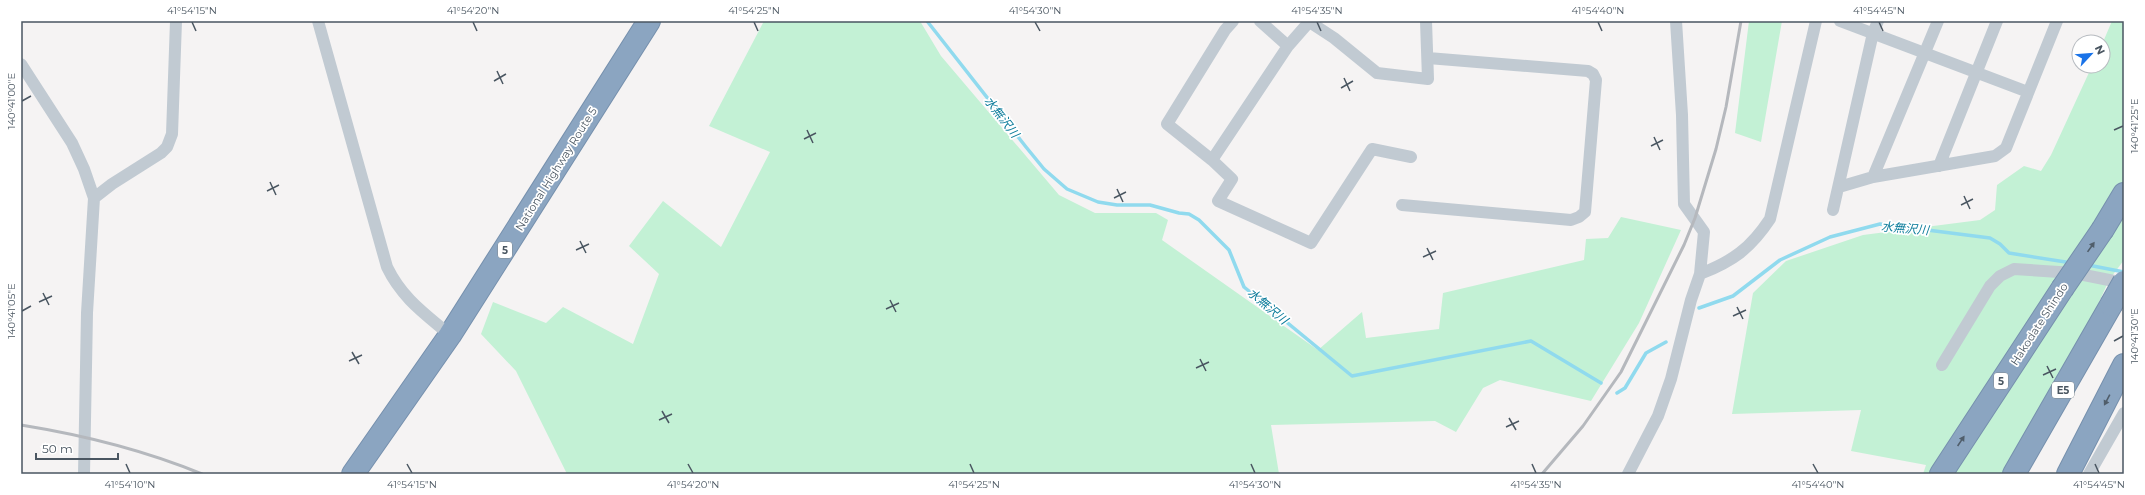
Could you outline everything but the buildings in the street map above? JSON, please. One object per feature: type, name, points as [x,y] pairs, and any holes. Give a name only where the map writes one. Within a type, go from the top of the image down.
[{"type":"highway","name":"National Highway Route 5","points":[[353,474],[450,335],[649,21]]},
{"type":"highway","name":"Hakodate Shindo","points":[[1942,473],[2103,229],[2124,194]]},
{"type":"highway","name":"E5","points":[[2014,474],[2124,282]]},
{"type":"highway","points":[[2068,474],[2124,365]]},
{"type":"street","points":[[94,198],[112,184],[154,158],[167,147],[172,134],[176,21]]},
{"type":"street","points":[[318,21],[387,267],[395,283],[406,298],[450,335]]},
{"type":"street","points":[[1233,21],[1225,30],[1167,124],[1212,160],[1232,179],[1218,201],[1311,243],[1372,149],[1411,157]]},
{"type":"street","points":[[1260,21],[1288,46]]},
{"type":"street","points":[[1212,160],[1288,46],[1309,21],[1334,38],[1377,73],[1428,79],[1426,21]]},
{"type":"street","points":[[1628,474],[1658,416],[1671,379],[1691,300],[1700,274],[1704,232],[1684,204],[1682,115],[1676,21]]},
{"type":"street","points":[[1700,274],[1727,263],[1746,249],[1760,234],[1770,219],[1816,21]]},
{"type":"street","points":[[1840,21],[2028,92]]},
{"type":"street","points":[[1833,210],[1873,33],[1878,21]]},
{"type":"street","points":[[1873,177],[1926,53],[1938,21]]},
{"type":"street","points":[[1939,166],[1996,21]]},
{"type":"street","points":[[1839,187],[1873,177],[1995,156],[2006,148],[2057,21]]},
{"type":"street","points":[[1402,205],[1571,220],[1579,217],[1585,212],[1596,80],[1593,74],[1588,71],[1428,58]]},
{"type":"street","points":[[21,64],[72,143],[84,169],[94,198],[87,313],[84,474]]},
{"type":"street","points":[[1942,365],[1990,286],[2000,276],[2014,269],[2074,273],[2124,282]]},
{"type":"street","points":[[2089,474],[2124,413]]},
{"type":"green space","points":[[764,21],[920,21],[941,56],[1059,195],[1095,213],[1156,213],[1168,220],[1162,240],[1318,350],[1362,312],[1366,338],[1439,329],[1443,293],[1584,260],[1586,239],[1608,238],[1621,217],[1681,230],[1639,323],[1591,401],[1500,380],[1483,388],[1456,432],[1435,421],[1271,425],[1279,474],[567,474],[516,371],[481,334],[493,302],[546,323],[563,307],[633,344],[659,274],[629,246],[663,201],[721,247],[770,152],[709,126]]},
{"type":"green space","points":[[1749,21],[1782,21],[1761,142],[1735,133]]},
{"type":"green space","points":[[2112,21],[2124,21],[2124,260],[2109,280],[2028,459],[2019,474],[1923,474],[1926,465],[1851,451],[1861,410],[1732,414],[1753,293],[1786,261],[1863,235],[1980,220],[1995,210],[1997,185],[2024,166],[2041,171],[2051,155],[2088,74],[2111,74],[2111,34],[2106,34]]},
{"type":"waterway","name":"水無沢川","points":[[927,21],[1044,169],[1067,189],[1098,202],[1117,205],[1150,205],[1179,213],[1189,214],[1199,220],[1229,250],[1244,287],[1352,376],[1531,341],[1601,383]]},
{"type":"waterway","name":"水無沢川","points":[[1699,308],[1733,296],[1780,260],[1830,237],[1880,224],[1990,238],[2000,244],[2009,253],[2072,263]]},
{"type":"waterway","name":"水無沢川","points":[[2088,265],[2124,272]]},
{"type":"waterway","name":"水無沢川","points":[[1617,393],[1625,388],[1646,353],[1666,342]]},
{"type":"railway","points":[[1542,474],[1583,426],[1621,372],[1684,245],[1695,218],[1716,149],[1726,107],[1741,21]]},
{"type":"railway","points":[[21,425],[113,444],[180,465],[202,474]]}]
